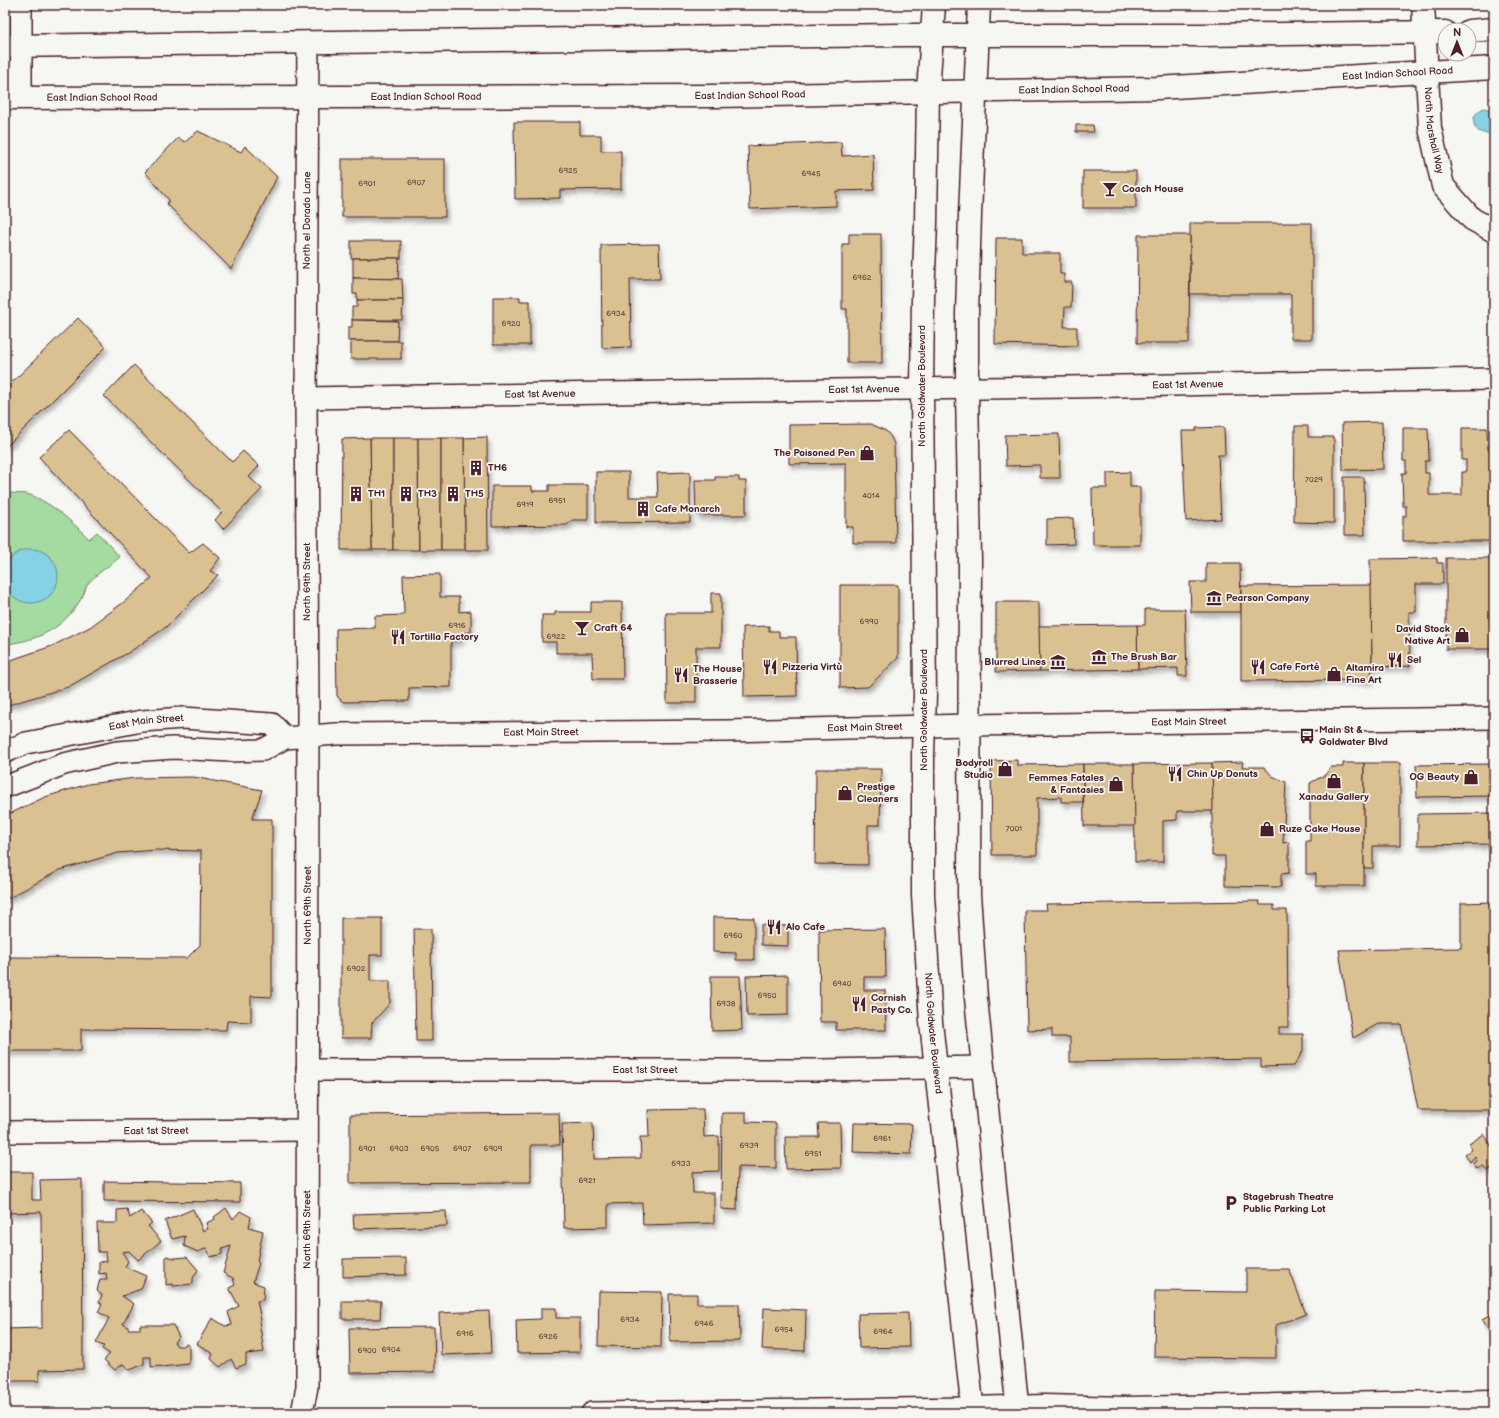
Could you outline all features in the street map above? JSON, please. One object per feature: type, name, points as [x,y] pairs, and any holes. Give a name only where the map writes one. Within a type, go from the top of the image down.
[{"type":"main road","name":"North Goldwater Boulevard","points":[[934,5],[928,92],[922,389],[925,726],[923,753],[923,895],[928,980],[936,1068],[972,1411]]},
{"type":"main road","points":[[979,5],[969,239],[967,389],[970,559],[969,894],[971,941],[982,1067],[1017,1410]]},
{"type":"main road","name":"North Marshall Way","points":[[1423,5],[1435,32],[1426,72],[1430,128],[1443,186],[1472,219],[1494,231]]},
{"type":"main road","points":[[1477,30],[1494,29]]},
{"type":"main road","points":[[13,46],[932,35],[1202,36],[1435,32]]},
{"type":"main road","name":"East Indian School Road","points":[[13,98],[718,96],[1171,88],[1494,68]]},
{"type":"main road","points":[[972,1411],[1017,1410],[1044,1406],[1135,1408],[1494,1401]]},
{"type":"street","points":[[13,98],[13,46],[21,5]]},
{"type":"street","name":"North el Dorado Lane","points":[[306,398],[308,42]]},
{"type":"street","name":"East 1st Avenue","points":[[306,398],[967,389],[1494,379]]},
{"type":"street","name":"North 69th Street","points":[[302,1413],[307,1387],[308,736],[306,398]]},
{"type":"street","name":"East Main Street","points":[[5,752],[26,743],[142,721],[184,718],[272,724],[285,738]]},
{"type":"street","name":"East Main Street","points":[[5,786],[64,764],[117,752],[173,748],[231,751],[263,750],[285,738],[336,734],[727,731],[969,725],[1494,718]]},
{"type":"street","name":"East 1st Street","points":[[307,1070],[809,1070],[982,1067]]},
{"type":"street","name":"East 1st Street","points":[[5,1132],[307,1130]]},
{"type":"street","points":[[592,1413],[972,1411]]},
{"type":"green space","points":[[11,493],[34,496],[51,506],[68,519],[89,539],[97,532],[120,557],[98,574],[87,585],[82,597],[74,609],[59,625],[40,636],[7,644],[5,643],[5,494]]},
{"type":"water","points":[[1484,108],[1494,111],[1494,131],[1488,133],[1482,133],[1478,130],[1474,121],[1478,112]]},
{"type":"water","points":[[26,549],[36,549],[46,553],[54,561],[58,571],[58,581],[54,591],[46,599],[36,603],[26,603],[16,599],[8,591],[4,581],[4,571],[8,561],[16,553]]},
{"type":"building","points":[[514,122],[580,122],[580,135],[601,135],[601,151],[621,151],[621,189],[560,190],[560,198],[515,199]]},
{"type":"building","points":[[1076,125],[1093,125],[1094,132],[1076,132]]},
{"type":"building","points":[[198,131],[241,152],[245,146],[277,177],[231,269],[167,204],[169,200],[145,172],[178,138],[185,142]]},
{"type":"building","points":[[841,142],[842,156],[873,154],[874,190],[836,191],[836,206],[750,209],[748,146]]},
{"type":"building","points":[[342,159],[445,159],[445,217],[342,217]]},
{"type":"building","name":"Coach House","points":[[1083,171],[1136,171],[1136,208],[1083,208]]},
{"type":"building","points":[[1190,223],[1312,223],[1312,339],[1291,339],[1291,294],[1190,294]]},
{"type":"building","points":[[849,234],[881,234],[882,363],[847,363],[847,309],[842,309],[842,244],[849,244]]},
{"type":"building","points":[[1138,235],[1190,235],[1189,343],[1137,343]]},
{"type":"building","points":[[996,238],[1022,238],[1022,253],[1060,253],[1060,274],[1064,274],[1064,282],[1072,282],[1071,307],[1065,307],[1064,327],[1077,327],[1077,346],[995,344]]},
{"type":"building","points":[[351,241],[401,241],[401,258],[351,258]]},
{"type":"building","points":[[659,244],[660,279],[630,279],[631,347],[602,348],[601,245]]},
{"type":"building","points":[[353,258],[399,258],[398,279],[353,278]]},
{"type":"building","points":[[353,278],[402,279],[403,300],[357,300],[357,294],[353,294]]},
{"type":"building","points":[[493,297],[520,297],[520,301],[530,301],[530,345],[493,345]]},
{"type":"building","points":[[357,300],[403,300],[402,320],[352,320],[352,307],[357,307]]},
{"type":"building","points":[[78,318],[106,347],[5,448],[5,389]]},
{"type":"building","points":[[352,320],[398,321],[397,341],[348,341],[348,327],[352,327]]},
{"type":"building","points":[[351,341],[401,341],[401,359],[351,359]]},
{"type":"building","points":[[134,365],[232,462],[243,451],[259,466],[249,477],[262,489],[223,529],[215,520],[222,512],[104,396]]},
{"type":"building","points":[[1382,422],[1383,469],[1343,470],[1342,423]]},
{"type":"building","points":[[871,424],[886,431],[894,444],[896,543],[853,543],[853,527],[846,527],[846,463],[789,464],[789,425]]},
{"type":"building","points":[[1295,426],[1308,426],[1308,437],[1334,437],[1334,523],[1294,522]]},
{"type":"building","points":[[1224,427],[1225,455],[1218,455],[1221,519],[1186,521],[1182,431],[1196,431],[1196,428]]},
{"type":"building","points":[[1403,428],[1428,428],[1429,461],[1425,461],[1425,473],[1429,473],[1429,495],[1462,495],[1462,472],[1466,472],[1466,460],[1462,460],[1462,428],[1487,428],[1488,450],[1494,450],[1494,541],[1403,541],[1403,516],[1406,516],[1406,506],[1403,506],[1402,473],[1406,473],[1406,461],[1403,461]]},
{"type":"building","points":[[69,430],[189,553],[203,543],[220,558],[210,571],[218,575],[166,627],[131,651],[68,687],[5,706],[5,662],[52,646],[90,627],[124,602],[152,578],[39,457]]},
{"type":"building","points":[[1059,434],[1060,478],[1040,478],[1040,465],[1006,466],[1005,435]]},
{"type":"building","name":"TH6","points":[[487,437],[488,550],[465,550],[464,438]]},
{"type":"building","points":[[370,438],[393,438],[393,550],[372,550]]},
{"type":"building","name":"TH1","points":[[370,438],[372,550],[341,550],[342,439]]},
{"type":"building","name":"TH3","points":[[393,438],[418,438],[419,550],[393,550]]},
{"type":"building","points":[[418,438],[441,438],[441,550],[419,550]]},
{"type":"building","name":"TH5","points":[[441,438],[464,438],[465,550],[441,550]]},
{"type":"building","name":"Cafe Monarch","points":[[596,472],[629,472],[629,497],[658,497],[657,473],[690,472],[690,522],[596,523]]},
{"type":"building","points":[[1130,472],[1130,487],[1140,487],[1140,545],[1093,545],[1092,488],[1107,488],[1107,473]]},
{"type":"building","points":[[715,477],[739,477],[739,481],[746,481],[746,515],[696,515],[695,480],[715,480]]},
{"type":"building","points":[[1344,477],[1364,477],[1365,535],[1344,535]]},
{"type":"building","points":[[549,485],[588,485],[588,520],[572,520],[567,525],[492,526],[492,486],[532,486],[532,491],[549,491]]},
{"type":"building","points":[[1073,518],[1074,544],[1047,545],[1047,519]]},
{"type":"building","points":[[1437,558],[1437,563],[1443,563],[1443,584],[1416,584],[1416,612],[1409,612],[1410,666],[1372,667],[1370,559]]},
{"type":"building","points":[[1446,558],[1494,558],[1494,649],[1446,649]]},
{"type":"building","points":[[1206,563],[1240,563],[1241,612],[1191,612],[1190,582],[1206,582]]},
{"type":"building","name":"Tortilla Factory","points":[[440,574],[440,597],[459,597],[459,612],[471,611],[471,632],[460,633],[461,641],[451,641],[451,687],[409,688],[409,701],[343,702],[337,696],[336,629],[375,628],[375,616],[404,615],[403,575]]},
{"type":"building","points":[[840,585],[898,585],[898,658],[868,687],[840,688]]},
{"type":"building","points":[[1371,585],[1371,680],[1241,681],[1241,586]]},
{"type":"building","name":"The House Brasserie","points":[[711,593],[721,593],[721,647],[696,647],[696,703],[667,703],[666,613],[711,613]]},
{"type":"building","name":"Craft 64","points":[[591,602],[622,602],[623,679],[593,679],[592,653],[556,653],[556,642],[542,642],[542,615],[555,615],[555,612],[591,612]]},
{"type":"building","points":[[996,602],[1039,602],[1040,671],[996,672]]},
{"type":"building","points":[[1145,609],[1185,609],[1187,676],[1178,676],[1178,668],[1138,669],[1137,625],[1145,625]]},
{"type":"building","points":[[1137,625],[1138,669],[1040,671],[1039,626]]},
{"type":"building","name":"Pizzeria Virtù","points":[[769,626],[769,631],[779,631],[779,637],[796,637],[797,696],[744,697],[743,627]]},
{"type":"building","points":[[1017,760],[1017,765],[1083,764],[1083,802],[1061,802],[1061,797],[1037,798],[1037,855],[992,855],[991,761]]},
{"type":"building","points":[[1243,762],[1242,767],[1264,767],[1272,776],[1286,782],[1283,843],[1289,842],[1289,873],[1281,874],[1281,887],[1225,886],[1225,856],[1212,856],[1212,763]]},
{"type":"building","points":[[1212,763],[1213,811],[1177,811],[1177,820],[1163,821],[1163,862],[1135,862],[1134,764]]},
{"type":"building","points":[[1343,763],[1364,763],[1364,886],[1316,886],[1316,874],[1306,874],[1306,841],[1310,841],[1310,783],[1325,775],[1331,767],[1343,767]]},
{"type":"building","points":[[1364,763],[1400,763],[1400,846],[1373,846],[1373,868],[1364,868]]},
{"type":"building","points":[[1083,764],[1134,764],[1135,826],[1084,826]]},
{"type":"building","points":[[1494,764],[1494,796],[1417,797],[1416,765]]},
{"type":"building","points":[[816,769],[881,769],[880,825],[868,825],[868,865],[815,864]]},
{"type":"building","points":[[193,777],[262,790],[252,819],[272,819],[272,997],[251,996],[251,1022],[227,1021],[226,1030],[81,1029],[81,1051],[5,1051],[5,957],[187,958],[200,945],[201,851],[156,850],[118,853],[60,870],[5,900],[5,816],[45,797],[88,784],[136,778]]},
{"type":"building","points":[[1494,813],[1494,844],[1418,845],[1418,814]]},
{"type":"building","points":[[1259,901],[1260,905],[1274,905],[1274,910],[1287,910],[1288,1027],[1279,1027],[1279,1034],[1303,1034],[1303,1051],[1294,1066],[1261,1067],[1261,1059],[1070,1062],[1070,1037],[1052,1037],[1052,1029],[1027,1030],[1025,910],[1047,910],[1046,904]]},
{"type":"building","points":[[1494,902],[1494,1110],[1418,1110],[1401,1024],[1378,1024],[1353,1038],[1339,950],[1461,948],[1461,903]]},
{"type":"building","points":[[713,917],[754,918],[754,960],[736,960],[736,953],[713,952]]},
{"type":"building","points":[[341,918],[382,918],[382,955],[370,955],[370,981],[390,981],[390,1003],[372,1023],[371,1038],[341,1038]]},
{"type":"building","points":[[761,925],[788,926],[788,946],[761,945]]},
{"type":"building","points":[[414,929],[431,929],[432,1041],[416,1041]]},
{"type":"building","points":[[885,929],[886,977],[864,977],[864,990],[885,990],[886,1030],[836,1030],[836,1022],[820,1022],[819,930]]},
{"type":"building","points":[[788,975],[788,1015],[747,1016],[746,976]]},
{"type":"building","points":[[711,976],[740,976],[742,1030],[712,1031]]},
{"type":"building","points":[[703,1109],[704,1137],[719,1136],[719,1171],[692,1172],[693,1193],[714,1193],[714,1223],[643,1225],[642,1203],[608,1204],[608,1227],[564,1228],[562,1124],[593,1123],[594,1159],[641,1158],[640,1137],[649,1137],[648,1110]]},
{"type":"building","points":[[559,1113],[560,1145],[531,1145],[531,1182],[350,1183],[350,1115]]},
{"type":"building","points":[[722,1113],[746,1113],[746,1122],[776,1123],[776,1168],[738,1167],[737,1210],[721,1209]]},
{"type":"building","points":[[818,1123],[840,1123],[841,1168],[786,1169],[785,1137],[819,1137]]},
{"type":"building","points":[[854,1123],[912,1124],[911,1154],[853,1152]]},
{"type":"building","points":[[1484,1134],[1494,1150],[1494,1166],[1487,1171],[1483,1166],[1477,1169],[1473,1163],[1477,1161],[1475,1156],[1470,1162],[1465,1154],[1471,1150],[1469,1144]]},
{"type":"building","points":[[5,1172],[32,1172],[32,1200],[41,1200],[40,1180],[82,1179],[83,1369],[39,1370],[39,1381],[5,1381],[5,1329],[42,1328],[41,1212],[5,1213]]},
{"type":"building","points":[[104,1181],[240,1183],[240,1202],[104,1201]]},
{"type":"building","points":[[226,1208],[233,1219],[240,1211],[251,1217],[249,1227],[263,1231],[257,1261],[259,1263],[253,1282],[264,1286],[263,1300],[257,1301],[261,1320],[259,1321],[264,1352],[246,1354],[246,1364],[236,1368],[231,1359],[220,1367],[211,1359],[213,1354],[197,1344],[212,1318],[225,1326],[232,1325],[228,1312],[239,1306],[229,1288],[235,1285],[233,1278],[223,1273],[231,1246],[222,1249],[222,1254],[210,1257],[207,1248],[198,1252],[184,1246],[185,1236],[172,1239],[165,1221],[193,1209],[203,1231],[208,1229],[206,1223],[215,1219],[214,1217]]},
{"type":"building","points":[[127,1209],[130,1218],[141,1211],[152,1223],[148,1226],[161,1241],[138,1260],[129,1251],[122,1252],[128,1261],[125,1267],[146,1276],[141,1289],[122,1296],[134,1304],[123,1324],[128,1327],[128,1329],[140,1329],[140,1325],[173,1325],[179,1337],[174,1342],[177,1346],[184,1346],[185,1344],[189,1345],[189,1364],[151,1367],[151,1357],[144,1357],[144,1364],[130,1370],[123,1364],[115,1370],[104,1360],[110,1354],[102,1349],[104,1346],[96,1343],[109,1318],[98,1312],[102,1304],[99,1302],[102,1295],[97,1291],[100,1279],[107,1279],[106,1273],[99,1274],[99,1262],[107,1261],[106,1252],[98,1252],[97,1223],[117,1223],[117,1210]]},
{"type":"building","points":[[446,1211],[447,1226],[354,1229],[353,1214]]},
{"type":"building","points":[[166,1256],[175,1258],[187,1257],[198,1270],[193,1278],[193,1284],[173,1286],[173,1284],[166,1285]]},
{"type":"building","points":[[406,1258],[406,1275],[343,1277],[343,1259]]},
{"type":"building","points":[[1246,1269],[1289,1269],[1306,1314],[1276,1325],[1276,1358],[1154,1357],[1155,1291],[1246,1292]]},
{"type":"building","points":[[599,1291],[662,1292],[661,1347],[598,1346]]},
{"type":"building","points":[[669,1294],[697,1294],[697,1304],[739,1304],[740,1341],[670,1342]]},
{"type":"building","points":[[342,1301],[381,1301],[380,1319],[342,1319]]},
{"type":"building","points":[[541,1308],[556,1308],[556,1318],[580,1318],[580,1352],[517,1353],[516,1320],[541,1319]]},
{"type":"building","points":[[764,1308],[806,1310],[805,1351],[762,1349]]},
{"type":"building","points":[[489,1311],[491,1353],[441,1355],[439,1313]]},
{"type":"building","points":[[1494,1312],[1494,1334],[1492,1335],[1482,1319]]},
{"type":"building","points":[[908,1313],[909,1347],[859,1348],[858,1314]]},
{"type":"building","points":[[434,1327],[435,1372],[350,1373],[349,1328]]},
{"type":"place","name":"Coach House","points":[[1110,189]]},
{"type":"place","name":"The Poisoned Pen","points":[[867,453]]},
{"type":"place","name":"TH6","points":[[476,468]]},
{"type":"place","name":"TH1","points":[[356,494]]},
{"type":"place","name":"TH3","points":[[406,494]]},
{"type":"place","name":"TH5","points":[[453,494]]},
{"type":"place","name":"Cafe Monarch","points":[[643,509]]},
{"type":"place","name":"Pearson Company","points":[[1214,598]]},
{"type":"place","name":"Craft 64","points":[[582,628]]},
{"type":"place","name":"David Stock Native Art","points":[[1462,635]]},
{"type":"place","name":"Tortilla Factory","points":[[398,637]]},
{"type":"place","name":"The Brush Bar","points":[[1099,657]]},
{"type":"place","name":"Sel","points":[[1395,660]]},
{"type":"place","name":"Blurred Lines","points":[[1058,662]]},
{"type":"place","name":"Pizzeria Virtù","points":[[770,667]]},
{"type":"place","name":"Cafe Forté","points":[[1258,667]]},
{"type":"place","name":"Altamira Fine Art","points":[[1334,674]]},
{"type":"place","name":"The House Brasserie","points":[[681,675]]},
{"type":"place","name":"Main St & Goldwater Blvd","points":[[1307,736]]},
{"type":"place","name":"Bodyroll Studio","points":[[1005,769]]},
{"type":"place","name":"Chin Up Donuts","points":[[1175,774]]},
{"type":"place","name":"OG Beauty","points":[[1471,777]]},
{"type":"place","name":"Xanadu Gallery","points":[[1334,781]]},
{"type":"place","name":"Femmes Fatales & Fantasies","points":[[1116,784]]},
{"type":"place","name":"Prestige Cleaners","points":[[845,793]]},
{"type":"place","name":"Ruze Cake House","points":[[1267,829]]},
{"type":"place","name":"Alo Cafe","points":[[774,927]]},
{"type":"place","name":"Cornish Pasty Co.","points":[[859,1004]]},
{"type":"place","name":"Stagebrush Theatre Public Parking Lot","points":[[1231,1203]]}]
